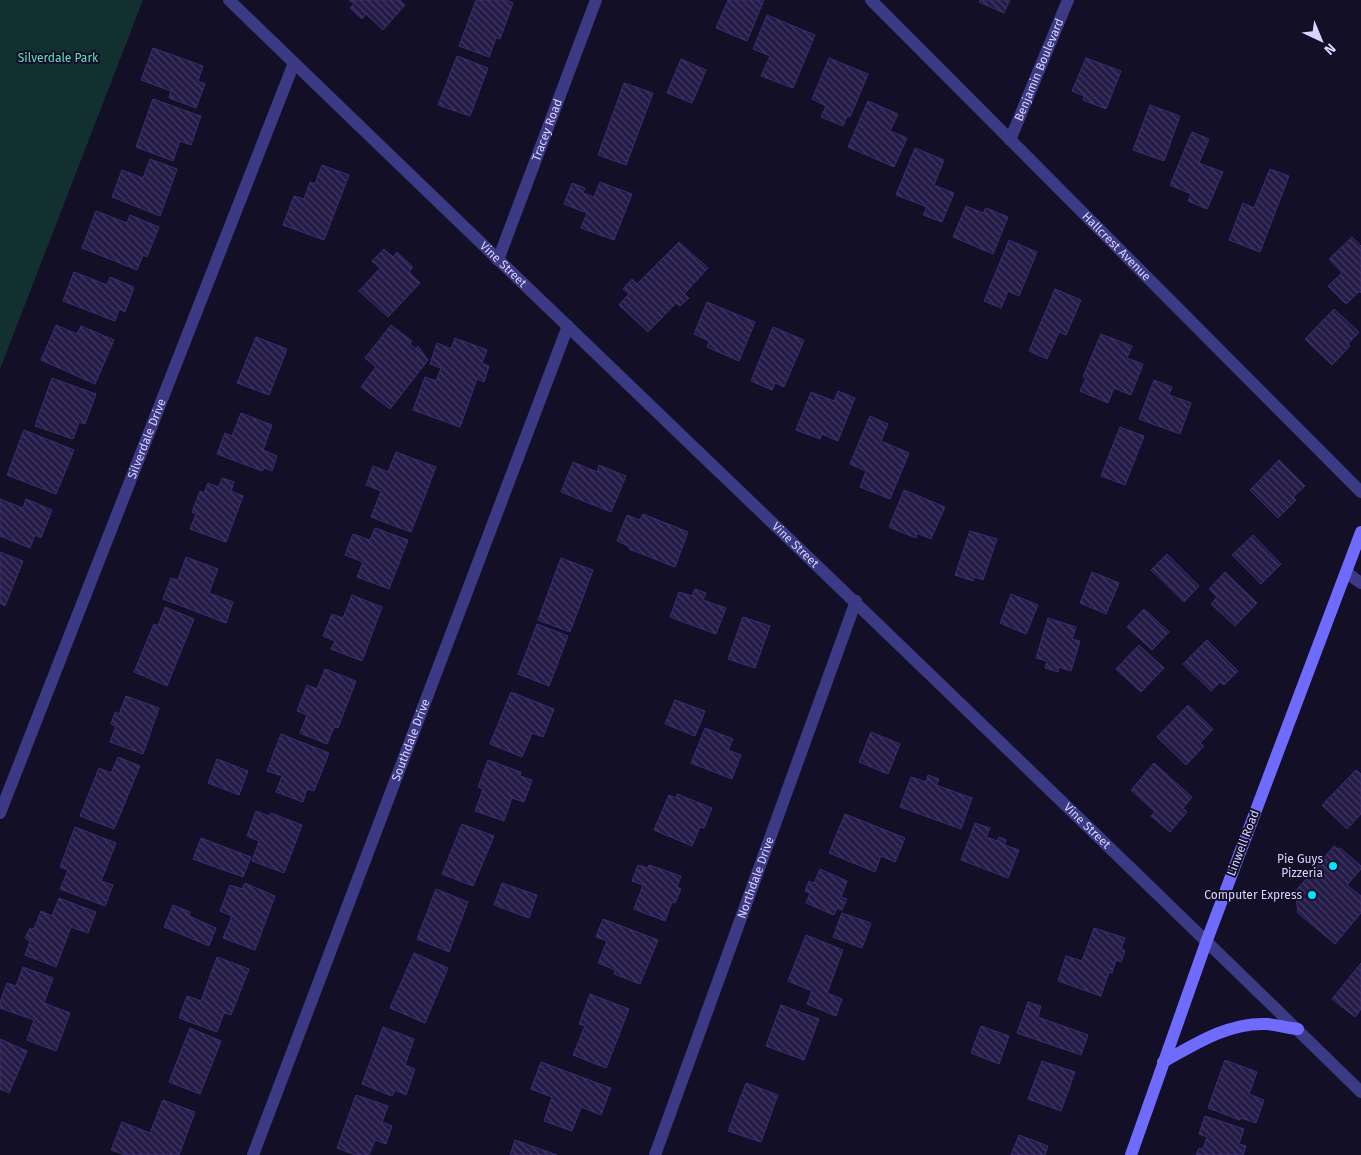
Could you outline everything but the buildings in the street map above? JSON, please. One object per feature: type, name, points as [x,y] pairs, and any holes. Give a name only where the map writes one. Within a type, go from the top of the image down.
[{"type":"main road","name":"Linwell Road","points":[[1131,1155],[1206,940],[1361,532]]},
{"type":"main road","points":[[1164,1062],[1209,1036],[1246,1025],[1267,1024],[1298,1029]]},
{"type":"street","name":"Vine Street","points":[[229,0],[498,260],[856,601],[1361,1092]]},
{"type":"street","name":"Tracey Road","points":[[498,260],[596,0]]},
{"type":"street","name":"Hallcrest Avenue","points":[[871,0],[1361,492]]},
{"type":"street","name":"Benjamin Boulevard","points":[[1010,140],[1068,0]]},
{"type":"street","name":"Silverdale Drive","points":[[0,814],[294,63]]},
{"type":"street","name":"Southdale Drive","points":[[253,1155],[568,326]]},
{"type":"street","points":[[1347,572],[1361,583]]},
{"type":"street","name":"Northdale Drive","points":[[655,1155],[856,601]]},
{"type":"green space","name":"Silverdale Park","points":[[0,0],[143,0],[0,369]]},
{"type":"place","name":"Pie Guys Pizzeria","points":[[1333,866]]},
{"type":"place","name":"Computer Express","points":[[1312,895]]}]
